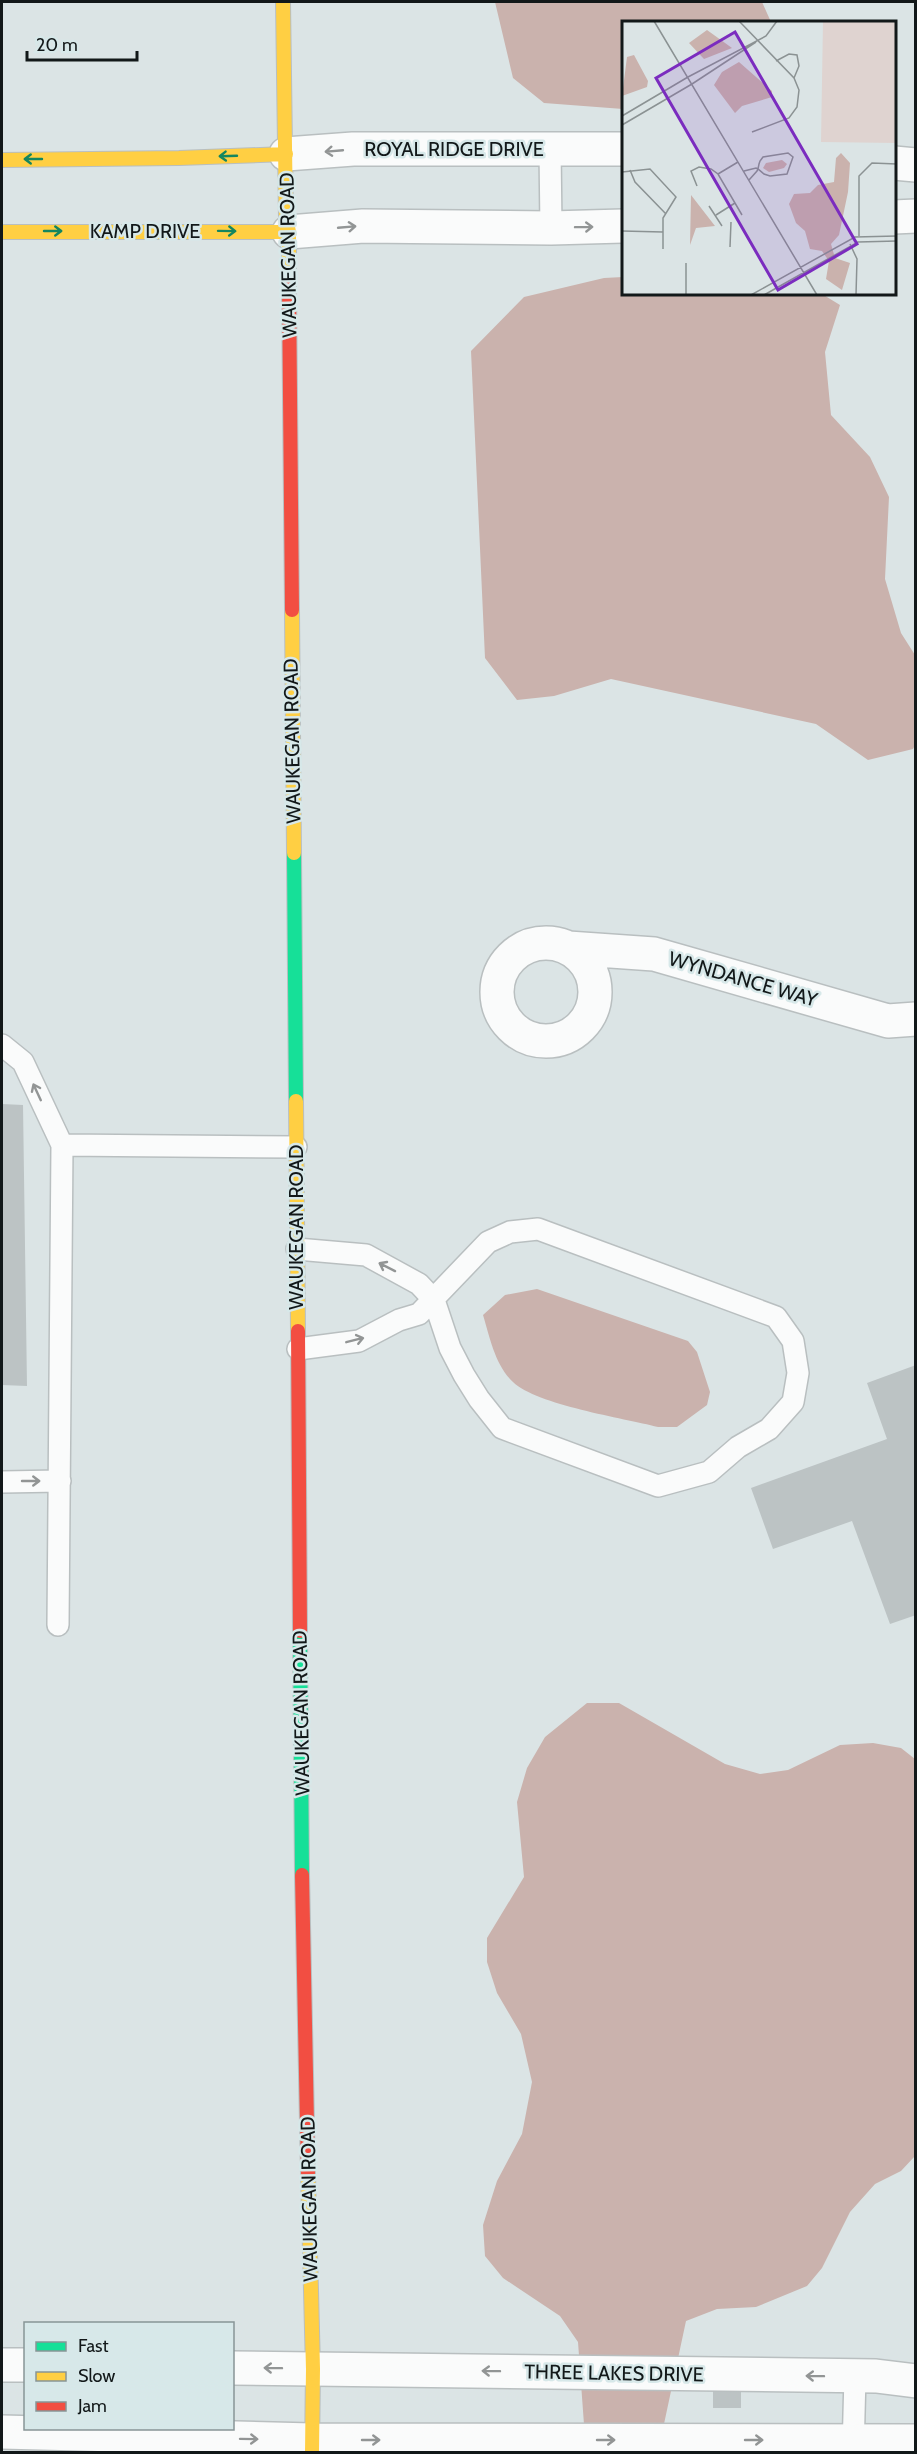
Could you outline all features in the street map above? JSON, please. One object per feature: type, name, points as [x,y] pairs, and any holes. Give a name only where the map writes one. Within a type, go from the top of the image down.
[{"type":"main road","name":"WAUKEGAN ROAD","points":[[283,2],[286,218],[289,232],[303,1977],[312,2446]]},
{"type":"main road","points":[[2,160],[286,154]]},
{"type":"main road","name":"KAMP DRIVE","points":[[2,232],[289,232]]},
{"type":"street","name":"ROYAL RIDGE DRIVE","points":[[286,154],[353,149],[622,149]]},
{"type":"street","points":[[896,163],[915,165]]},
{"type":"street","points":[[896,217],[915,216]]},
{"type":"street","points":[[289,232],[363,226],[551,228],[622,226]]},
{"type":"street","name":"WYNDANCE WAY","points":[[568,948],[654,954],[888,1021],[915,1020]]},
{"type":"street","points":[[2,2365],[24,2365]]},
{"type":"street","name":"THREE LAKES DRIVE","points":[[234,2368],[855,2376],[915,2381]]},
{"type":"street","points":[[2,2432],[312,2446],[548,2440],[696,2440],[853,2446],[915,2441]]},
{"type":"lane","points":[[550,149],[551,228]]},
{"type":"lane","points":[[2,1045],[23,1062],[62,1145],[58,1625]]},
{"type":"lane","points":[[62,1145],[296,1147]]},
{"type":"lane","points":[[297,1249],[366,1255],[419,1284],[434,1300],[450,1348],[479,1399],[502,1428],[658,1486],[709,1472],[738,1447],[770,1429],[793,1402],[798,1373],[793,1341],[776,1317],[538,1229],[510,1232],[488,1242],[434,1300],[418,1314],[399,1320],[359,1341],[298,1349]]},
{"type":"lane","points":[[2,1482],[60,1481]]},
{"type":"lane","points":[[853,2446],[855,2376]]},
{"type":"shaded area","points":[[495,2],[762,2],[771,21],[622,21],[622,109],[544,103],[513,78]]},
{"type":"shaded area","points":[[622,277],[622,296],[825,296],[840,305],[825,352],[831,415],[870,457],[889,497],[885,579],[901,633],[915,655],[916,743],[913,749],[868,760],[816,724],[611,679],[554,696],[517,700],[485,658],[471,351],[524,297],[604,278]]},
{"type":"shaded area","points":[[537,1289],[688,1341],[697,1352],[710,1392],[707,1405],[677,1427],[658,1427],[560,1404],[525,1390],[513,1382],[502,1368],[494,1351],[483,1315],[505,1295]]},
{"type":"shaded area","points":[[587,1703],[619,1703],[725,1764],[760,1774],[788,1770],[840,1745],[873,1743],[901,1748],[915,1759],[915,2156],[901,2171],[875,2184],[850,2212],[822,2268],[807,2286],[756,2307],[717,2309],[686,2321],[658,2452],[586,2452],[578,2342],[560,2316],[503,2278],[485,2256],[483,2225],[497,2181],[522,2134],[532,2082],[521,2034],[497,1993],[487,1962],[487,1938],[524,1877],[517,1802],[527,1768],[545,1737]]},
{"type":"building","points":[[2,1104],[23,1105],[27,1386],[2,1385]]},
{"type":"building","points":[[916,1365],[916,1615],[890,1624],[852,1521],[773,1549],[751,1488],[887,1439],[867,1383]]},
{"type":"building","points":[[713,2388],[741,2388],[741,2408],[713,2408]]},
{"type":"traffic: fast","points":[[294,853],[296,1101]]},
{"type":"traffic: fast","points":[[300,1631],[302,1875]]},
{"type":"traffic: slow","points":[[283,2],[289,288]]},
{"type":"traffic: slow","points":[[2,160],[286,154]]},
{"type":"traffic: slow","points":[[2,232],[289,232]]},
{"type":"traffic: slow","points":[[292,610],[294,853]]},
{"type":"traffic: slow","points":[[296,1101],[298,1331]]},
{"type":"traffic: slow","points":[[308,2173],[313,2369],[312,2452]]},
{"type":"traffic: jam","points":[[289,288],[292,610]]},
{"type":"traffic: jam","points":[[298,1331],[300,1631]]},
{"type":"traffic: jam","points":[[302,1875],[308,2173]]}]
